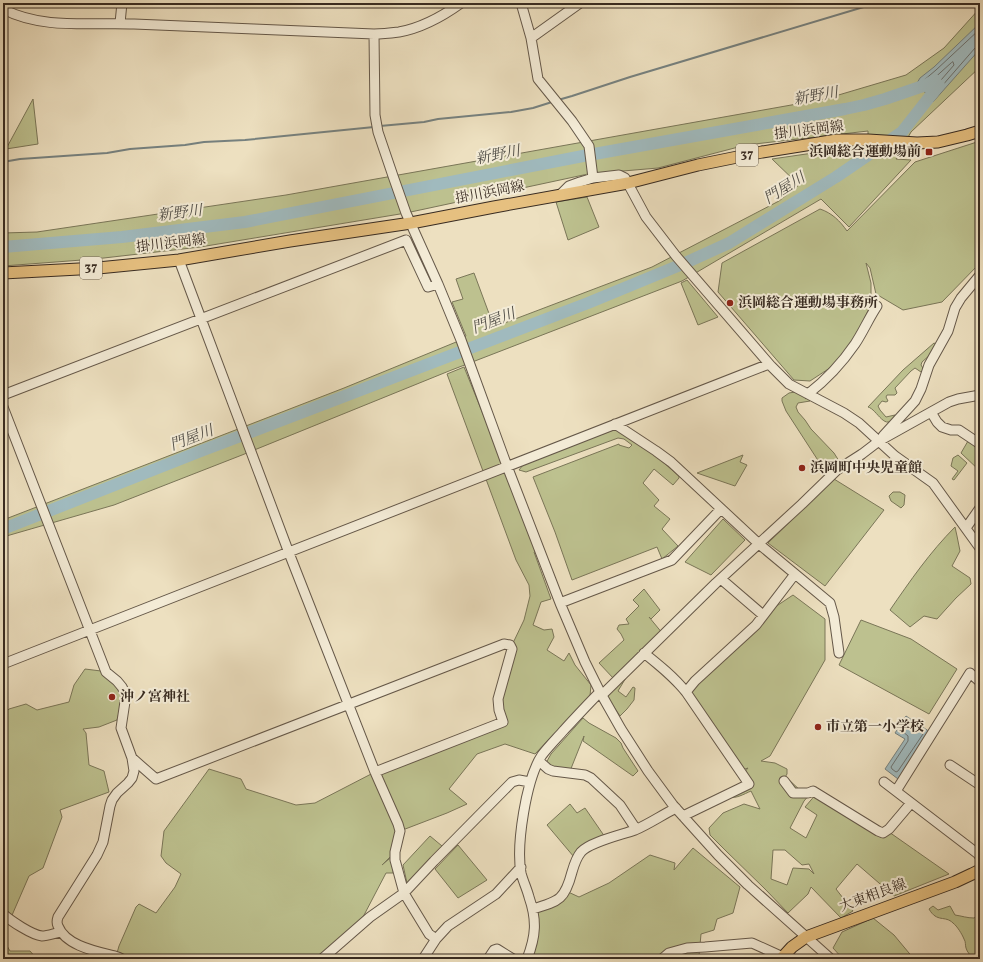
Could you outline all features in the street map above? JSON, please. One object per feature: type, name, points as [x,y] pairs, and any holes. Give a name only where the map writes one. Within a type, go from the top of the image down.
[{"type":"main road","name":"掛川浜岡線","points":[[3,273],[98,268],[179,260],[290,241],[412,223],[561,194],[628,183],[698,165],[762,152],[837,140],[868,140],[901,143],[938,142],[980,131]]},
{"type":"main road","name":"大東相良線","points":[[782,958],[792,947],[806,937],[955,882],[980,870]]},
{"type":"street","points":[[120,23],[122,3]]},
{"type":"street","points":[[3,9],[11,13],[42,22],[120,23],[374,34],[400,32],[438,17],[461,3]]},
{"type":"street","points":[[521,3],[531,38],[538,79],[572,121],[589,146],[593,176]]},
{"type":"street","points":[[531,38],[580,3]]},
{"type":"street","points":[[374,34],[375,115],[378,132],[406,213],[412,223],[461,340],[507,466],[560,603],[585,662],[621,729],[648,772],[676,808],[718,855],[748,885],[831,959]]},
{"type":"street","points":[[561,194],[569,186],[593,176],[618,175],[625,178],[646,217],[676,256],[769,364],[789,384],[844,413],[854,420],[895,456],[933,483],[980,548]]},
{"type":"street","points":[[3,395],[406,240],[428,287],[438,284]]},
{"type":"street","points":[[179,260],[348,704],[375,772],[398,824],[400,831],[395,852],[395,860],[404,893],[429,934],[436,939]]},
{"type":"street","points":[[527,959],[534,934],[535,924],[533,909],[521,874],[521,828],[530,782],[542,755],[601,693],[837,470],[862,454],[878,441],[915,400],[921,389],[929,365],[948,331],[955,308],[961,298],[980,275]]},
{"type":"street","points":[[808,394],[821,384],[837,367],[854,344],[877,306]]},
{"type":"street","points":[[3,664],[769,364]]},
{"type":"street","points":[[878,441],[948,402],[980,395]]},
{"type":"street","points":[[3,407],[106,672],[117,681],[126,695],[121,728],[132,758],[134,771],[132,778],[112,800],[103,842],[97,855],[58,917],[57,925],[64,936],[72,942],[80,946],[122,959]]},
{"type":"street","points":[[931,412],[942,427],[951,430],[959,430],[980,444]]},
{"type":"street","points":[[615,424],[671,462],[759,544],[830,603],[834,617],[839,653]]},
{"type":"street","points":[[966,528],[980,508]]},
{"type":"street","points":[[560,603],[672,560],[721,509]]},
{"type":"street","points":[[686,692],[695,681],[756,625],[795,574]]},
{"type":"street","points":[[721,579],[763,615]]},
{"type":"street","points":[[132,758],[156,779],[504,644],[510,645],[512,649],[498,699],[499,710],[504,722],[375,772]]},
{"type":"street","points":[[644,653],[662,668],[686,692],[749,784],[683,816]]},
{"type":"street","points":[[896,791],[970,673],[980,682]]},
{"type":"street","points":[[539,761],[548,769],[553,771],[585,774],[591,778],[620,805],[636,829]]},
{"type":"street","points":[[950,765],[980,785]]},
{"type":"street","points":[[322,959],[370,917],[404,893],[512,782],[519,780],[530,782]]},
{"type":"street","points":[[784,781],[793,793],[813,791],[878,831],[884,833],[911,803]]},
{"type":"street","points":[[884,782],[980,856]]},
{"type":"street","points":[[533,909],[559,899],[565,893],[574,863],[586,847],[636,829],[676,808]]},
{"type":"street","points":[[423,959],[436,939],[448,926],[496,894],[521,867]]},
{"type":"street","points":[[3,914],[35,934],[44,936],[61,932]]},
{"type":"street","points":[[662,959],[669,953],[687,948],[752,943],[782,958]]},
{"type":"street","points":[[488,959],[494,950],[497,949],[513,959]]},
{"type":"green space","points":[[980,8],[980,67],[911,132],[896,159],[911,160],[849,227],[821,199],[682,281],[449,371],[114,505],[3,537],[3,520],[344,388],[461,340],[466,336],[452,302],[463,299],[456,279],[474,273],[494,327],[652,267],[779,201],[799,185],[772,159],[868,145],[868,131],[746,145],[658,168],[588,174],[406,213],[200,247],[95,259],[3,266],[3,233],[37,232],[286,195],[825,99],[906,75],[944,48]]},
{"type":"green space","points":[[33,99],[38,144],[6,149]]},
{"type":"green space","points":[[980,141],[980,263],[942,302],[903,310],[876,294],[870,268],[866,263],[871,283],[871,304],[859,331],[839,362],[810,381],[794,380],[718,292],[722,263],[820,209],[835,218],[847,231],[915,162]]},
{"type":"green space","points":[[587,197],[599,227],[568,240],[556,202]]},
{"type":"green space","points":[[687,280],[718,317],[698,325],[681,283]]},
{"type":"green space","points":[[934,343],[936,344],[931,354],[922,362],[921,365],[924,370],[921,372],[915,368],[911,371],[895,388],[897,393],[895,395],[887,395],[886,397],[888,401],[882,401],[878,406],[886,417],[895,415],[892,420],[888,422],[885,421],[868,407],[903,370]]},
{"type":"green space","points":[[464,367],[538,550],[534,552],[551,599],[541,602],[533,625],[544,630],[552,629],[554,637],[547,650],[564,661],[569,653],[575,665],[591,685],[590,696],[535,754],[505,744],[477,754],[449,789],[467,804],[400,831],[395,852],[382,865],[395,854],[393,873],[386,873],[363,917],[317,959],[125,959],[117,953],[136,907],[139,904],[156,913],[175,887],[181,874],[166,863],[161,856],[164,831],[209,769],[241,779],[246,789],[296,805],[315,803],[375,772],[501,723],[498,699],[513,643],[524,620],[530,596],[529,585],[516,560],[447,374]]},
{"type":"green space","points":[[795,392],[810,401],[798,403],[796,407],[798,412],[811,429],[834,453],[839,461],[828,470],[821,465],[786,411],[782,398],[789,393]]},
{"type":"green space","points":[[616,429],[650,451],[679,476],[673,485],[654,469],[643,483],[659,500],[654,506],[670,519],[662,529],[678,546],[662,559],[657,547],[572,580],[533,477],[619,444],[629,448],[632,445],[624,439],[618,438],[526,472],[519,470],[523,465]]},
{"type":"green space","points":[[968,441],[980,449],[980,471],[961,453]]},
{"type":"green space","points":[[743,455],[740,462],[747,465],[735,486],[697,473]]},
{"type":"green space","points":[[958,455],[967,463],[954,480],[952,479],[958,471],[951,466],[953,458]]},
{"type":"green space","points":[[834,479],[884,510],[825,586],[768,543]]},
{"type":"green space","points":[[893,492],[900,492],[905,495],[904,505],[901,508],[891,501],[889,496]]},
{"type":"green space","points":[[723,519],[745,540],[711,575],[685,562]]},
{"type":"green space","points":[[955,527],[960,551],[952,566],[970,578],[971,584],[937,619],[924,616],[910,627],[890,610],[929,557]]},
{"type":"green space","points":[[644,589],[660,610],[651,619],[649,617],[663,634],[614,679],[599,663],[624,640],[617,629],[619,625],[629,624],[626,619],[639,606],[633,600]]},
{"type":"green space","points":[[793,595],[825,619],[825,660],[770,756],[761,761],[775,763],[787,769],[787,774],[784,779],[787,778],[802,792],[810,794],[804,801],[790,828],[806,838],[817,815],[805,807],[817,793],[889,832],[949,874],[894,896],[857,864],[836,889],[853,911],[841,918],[811,887],[808,894],[788,913],[710,835],[709,828],[723,813],[744,804],[760,809],[751,791],[737,797],[729,797],[730,794],[742,782],[743,774],[748,768],[742,770],[688,694],[763,615]],"holes":[[[773,850],[785,850],[802,865],[809,864],[814,874],[809,869],[793,868],[787,885],[771,879]]]},
{"type":"green space","points":[[861,620],[911,639],[957,669],[929,714],[839,665]]},
{"type":"green space","points":[[85,669],[101,671],[117,685],[124,695],[117,720],[99,727],[83,729],[86,733],[89,765],[104,771],[109,792],[60,810],[62,817],[43,868],[29,876],[3,936],[3,715],[9,709],[26,704],[37,710],[69,702],[74,685]]},
{"type":"green space","points":[[627,676],[618,691],[626,697],[633,687],[635,688],[634,700],[620,716],[606,695]]},
{"type":"green space","points":[[583,718],[616,738],[621,743],[638,771],[633,776],[583,741],[584,736],[570,771],[550,768],[546,763],[551,754]]},
{"type":"green space","points":[[570,804],[577,813],[585,808],[605,837],[574,857],[547,825]]},
{"type":"green space","points":[[430,836],[442,846],[407,883],[403,865]]},
{"type":"green space","points":[[458,845],[487,880],[458,898],[435,869]]},
{"type":"green space","points":[[693,848],[740,887],[733,913],[717,919],[714,930],[701,934],[699,956],[706,959],[527,959],[533,909],[566,891],[579,897],[609,883],[650,855],[675,863],[674,870]]},
{"type":"green space","points":[[933,906],[938,910],[950,906],[955,915],[974,918],[980,914],[980,959],[973,959],[969,954],[965,941],[955,924],[947,919],[935,916],[932,913],[929,909]]},
{"type":"green space","points":[[873,918],[894,935],[914,959],[843,959],[833,948],[842,932]]},
{"type":"green space","points":[[3,939],[10,951],[30,951],[37,959],[3,959]]},
{"type":"water","points":[[980,23],[980,49],[933,102],[917,83],[920,78],[934,67]]},
{"type":"water","points":[[906,716],[930,732],[898,779],[885,769],[905,739],[895,733]]},
{"type":"waterway","points":[[558,100],[877,3]]},
{"type":"waterway","name":"新野川","points":[[3,247],[122,237],[245,222],[583,156],[845,109],[885,99],[926,85],[935,80]]},
{"type":"waterway","name":"門屋川","points":[[3,529],[201,451],[588,303],[729,243],[836,177],[902,132],[939,85]]},
{"type":"waterway","points":[[380,126],[511,112],[533,108],[552,102]]},
{"type":"waterway","points":[[3,162],[20,159],[107,153],[130,149],[204,142],[245,140],[374,127]]},
{"type":"place","name":"浜岡総合運動場前","points":[[929,152]]},
{"type":"place","name":"浜岡総合運動場事務所","points":[[730,303]]},
{"type":"place","name":"浜岡町中央児童館","points":[[802,468]]},
{"type":"place","name":"沖ノ宮神社","points":[[112,697]]},
{"type":"place","name":"市立第一小学校","points":[[818,727]]}]
